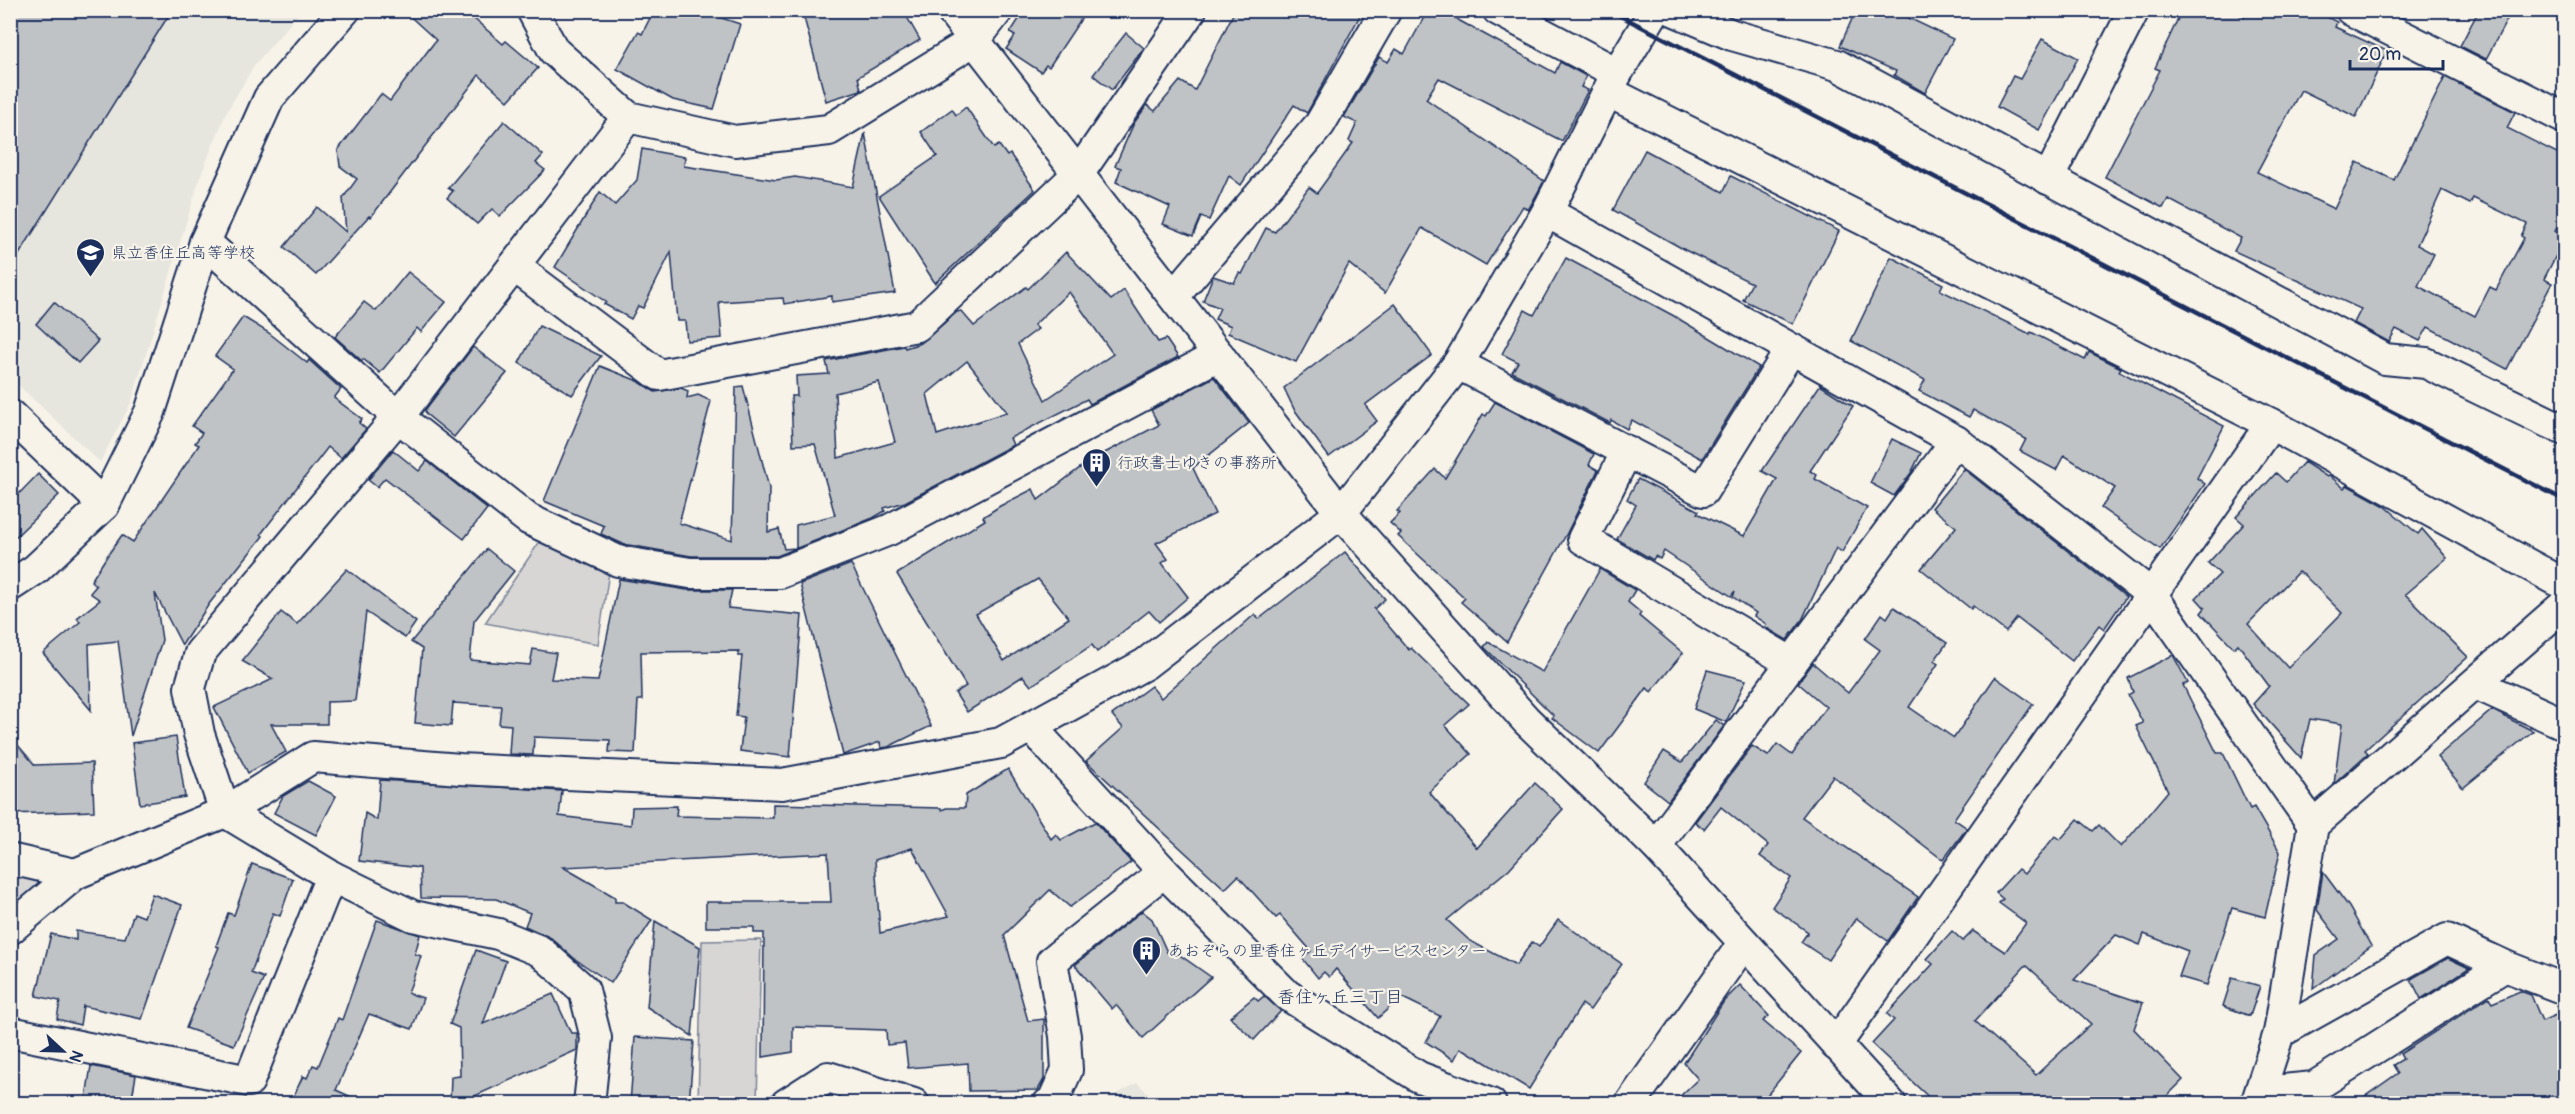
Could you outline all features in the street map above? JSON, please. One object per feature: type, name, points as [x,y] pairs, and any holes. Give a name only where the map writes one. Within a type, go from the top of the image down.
[{"type":"street","points":[[10,586],[36,569],[104,504],[150,412],[205,242],[269,98],[345,10]]},
{"type":"street","points":[[532,10],[554,51],[628,117],[735,141],[829,130],[975,40],[998,10]]},
{"type":"street","points":[[951,10],[1341,513],[1526,720],[1656,846],[1891,1104]]},
{"type":"street","points":[[514,266],[659,375],[917,326],[1079,173],[1191,10]]},
{"type":"street","points":[[1174,296],[1320,124],[1386,10]]},
{"type":"street","points":[[1498,10],[1613,82],[2271,424],[2565,584]]},
{"type":"street","points":[[10,929],[75,874],[225,812],[313,757],[460,769],[782,784],[1001,743],[1145,664],[1341,513],[1458,364],[1547,213],[1613,82],[1655,10]]},
{"type":"street","points":[[1673,10],[1732,35],[1837,65],[2385,359],[2426,363],[2565,430]]},
{"type":"street","points":[[2048,179],[2134,10]]},
{"type":"street","points":[[2351,10],[2565,118]]},
{"type":"street","points":[[589,1104],[596,1038],[584,990],[540,951],[498,934],[412,916],[331,876],[225,812],[199,734],[190,688],[200,653],[398,417],[628,117]]},
{"type":"street","points":[[1547,213],[1956,441],[2152,595],[2313,825]]},
{"type":"street","points":[[205,242],[398,417],[528,519],[618,561],[690,573],[780,573],[889,530],[1219,355]]},
{"type":"street","points":[[1458,364],[1703,491],[1791,350]]},
{"type":"street","points":[[1836,1045],[2271,424]]},
{"type":"street","points":[[15,429],[104,504]]},
{"type":"street","points":[[1656,846],[1956,441]]},
{"type":"street","points":[[1627,452],[1583,538],[1792,663]]},
{"type":"street","points":[[2505,966],[2314,1087],[2259,1098],[2279,1033],[2313,825],[2565,605]]},
{"type":"street","points":[[2476,684],[2565,724]]},
{"type":"street","points":[[1031,727],[1164,872],[1287,995],[1419,1077],[1491,1104]]},
{"type":"street","points":[[10,859],[75,874]]},
{"type":"street","points":[[1048,1104],[1053,1101],[1066,1070],[1065,1036],[1052,961],[1164,872]]},
{"type":"street","points":[[10,1032],[249,1081],[331,876]]},
{"type":"street","points":[[2279,1033],[2447,939],[2505,966],[2565,989]]},
{"type":"street","points":[[1630,1104],[1743,944]]},
{"type":"street","points":[[786,1104],[828,1077],[914,1104]]},
{"type":"shaded area","name":"県立香住丘高等学校","points":[[10,11],[301,11],[255,64],[226,113],[200,177],[131,403],[100,462],[11,378]]},
{"type":"shaded area","points":[[542,538],[609,572],[598,644],[485,623]]},
{"type":"shaded area","points":[[11,871],[52,878],[11,916]]},
{"type":"shaded area","points":[[761,940],[757,1103],[698,1103],[702,941]]},
{"type":"shaded area","points":[[1137,1083],[1160,1103],[1100,1103]]},
{"type":"building","points":[[10,10],[172,10],[10,269]]},
{"type":"building","points":[[403,10],[464,10],[503,44],[506,41],[538,68],[508,101],[479,75],[371,217],[369,216],[316,275],[284,247],[317,207],[346,232],[343,198],[357,179],[340,166],[338,150],[381,94],[390,101],[436,40]]},
{"type":"building","points":[[654,10],[697,10],[740,24],[714,109],[673,100],[617,69],[638,32],[642,34]]},
{"type":"building","points":[[802,10],[903,10],[920,40],[858,77],[861,90],[826,101]]},
{"type":"building","points":[[1025,10],[1087,10],[1049,67],[1046,65],[1041,72],[1006,49],[1015,36],[1010,33]]},
{"type":"building","points":[[1235,10],[1363,10],[1307,113],[1294,105],[1241,185],[1229,176],[1209,220],[1201,217],[1193,236],[1163,224],[1170,207],[1116,182],[1121,168],[1115,166],[1134,123],[1147,105],[1155,111],[1180,81],[1195,90]]},
{"type":"building","points":[[1428,10],[1446,10],[1460,21],[1555,73],[1560,62],[1586,76],[1581,87],[1588,90],[1562,141],[1439,78],[1426,99],[1544,181],[1528,210],[1523,206],[1486,265],[1422,228],[1385,293],[1349,264],[1296,362],[1228,333],[1231,326],[1215,319],[1220,308],[1203,301],[1213,276],[1234,283],[1239,273],[1242,274],[1266,228],[1275,232],[1309,187],[1317,193],[1353,143],[1349,141],[1357,123],[1344,117],[1379,57],[1388,62],[1396,49],[1404,54]]},
{"type":"building","points":[[1856,10],[1892,10],[1953,39],[1925,93],[1894,75],[1896,71],[1840,46]]},
{"type":"building","points":[[2182,10],[2231,10],[2244,18],[2247,10],[2313,10],[2337,22],[2335,27],[2387,51],[2356,117],[2301,90],[2257,172],[2334,209],[2357,162],[2394,180],[2445,77],[2515,112],[2507,128],[2565,157],[2565,213],[2555,231],[2565,238],[2544,279],[2552,283],[2507,369],[2428,327],[2420,341],[2396,329],[2389,342],[2354,323],[2361,309],[2234,251],[2241,238],[2168,199],[2163,208],[2105,177],[2160,70],[2155,68]],"holes":[[[2442,190],[2470,204],[2473,198],[2527,224],[2521,236],[2524,238],[2496,290],[2490,287],[2475,316],[2418,286],[2434,254],[2417,245]]]},
{"type":"building","points":[[2479,10],[2512,10],[2486,59],[2460,46]]},
{"type":"building","points":[[1126,33],[1144,48],[1112,90],[1093,75]]},
{"type":"building","points":[[2042,39],[2078,58],[2039,130],[1997,107],[2013,76],[2020,79]]},
{"type":"building","points":[[966,107],[994,148],[999,145],[1007,156],[1010,154],[1035,190],[935,283],[879,196],[937,156],[921,132],[952,109],[956,115]]},
{"type":"building","points":[[504,121],[543,155],[536,163],[545,170],[500,216],[492,209],[477,224],[447,198],[453,191],[448,188]]},
{"type":"building","points":[[865,133],[895,293],[832,302],[832,296],[784,304],[783,298],[719,302],[722,338],[687,341],[685,321],[677,321],[671,252],[643,308],[638,306],[631,319],[604,304],[606,302],[555,267],[600,192],[615,205],[637,180],[642,149],[685,157],[684,166],[776,180],[795,177],[853,187]]},
{"type":"building","points":[[1645,150],[1723,192],[1731,176],[1839,231],[1793,324],[1743,300],[1752,283],[1685,250],[1613,210]]},
{"type":"building","points":[[1066,252],[1111,300],[1124,290],[1158,342],[1166,339],[1178,357],[1090,404],[1087,399],[1010,438],[1013,445],[905,502],[884,508],[885,511],[873,518],[777,556],[691,556],[623,544],[601,534],[604,526],[544,501],[600,366],[638,381],[655,392],[681,388],[688,391],[687,398],[698,395],[711,401],[679,523],[732,540],[736,387],[743,386],[769,488],[768,532],[779,529],[784,549],[796,548],[796,525],[835,515],[815,444],[793,445],[791,396],[797,396],[796,376],[829,374],[826,361],[904,346],[905,348],[921,343],[957,312],[961,311],[974,326],[1026,287],[1028,289]],"holes":[[[1069,292],[1113,354],[1045,400],[1018,344],[1038,329],[1034,325]],[[967,361],[1007,412],[937,435],[927,394]],[[879,382],[895,442],[838,458],[835,393]]]},
{"type":"building","points":[[1891,257],[1943,284],[1940,290],[2085,360],[2089,352],[2121,368],[2119,371],[2224,426],[2197,478],[2205,484],[2160,549],[2101,508],[2115,488],[2064,455],[2056,470],[2020,451],[2026,439],[1973,410],[1969,417],[1919,391],[1925,380],[1851,341]]},
{"type":"building","points":[[1566,258],[1674,316],[1759,367],[1702,459],[1632,420],[1627,429],[1611,420],[1610,423],[1512,372],[1518,362],[1502,354],[1525,310],[1534,315]]},
{"type":"building","points":[[408,272],[446,302],[421,332],[417,328],[380,373],[363,359],[362,361],[335,337],[364,302],[376,311]]},
{"type":"building","points":[[54,302],[98,341],[78,363],[36,324]]},
{"type":"building","points":[[1395,304],[1432,355],[1365,405],[1377,421],[1329,457],[1294,409],[1284,388]]},
{"type":"building","points":[[243,317],[269,333],[307,363],[309,360],[341,389],[334,398],[362,419],[359,423],[366,429],[341,458],[328,447],[261,534],[263,536],[209,604],[182,645],[155,593],[162,640],[131,736],[118,641],[89,644],[91,710],[43,653],[80,622],[77,618],[100,600],[90,593],[96,586],[91,581],[122,535],[133,542],[199,445],[195,443],[202,433],[192,426],[233,369],[215,356]]},
{"type":"building","points":[[539,326],[601,356],[572,395],[519,363]]},
{"type":"building","points":[[473,347],[507,373],[454,437],[426,414],[425,410]]},
{"type":"building","points":[[1214,377],[1249,423],[1193,468],[1215,514],[1156,543],[1168,559],[1162,563],[1188,597],[1159,622],[1149,611],[1097,652],[1092,645],[1031,686],[1023,676],[967,712],[955,693],[966,686],[897,574],[985,520],[983,517],[1000,506],[1033,489],[1038,500],[1089,461],[1159,425],[1151,410]],"holes":[[[1038,579],[1069,618],[1004,661],[976,614]]]},
{"type":"building","points":[[1820,385],[1853,406],[1810,471],[1817,475],[1815,479],[1867,508],[1842,552],[1836,548],[1802,620],[1787,640],[1765,627],[1766,624],[1754,616],[1756,613],[1733,597],[1735,591],[1731,596],[1664,551],[1660,559],[1655,556],[1653,560],[1617,539],[1636,505],[1627,499],[1638,479],[1699,511],[1697,513],[1744,536],[1777,479],[1762,471]]},
{"type":"building","points":[[1495,402],[1594,454],[1589,465],[1598,470],[1567,533],[1507,642],[1461,602],[1465,598],[1398,536],[1401,533],[1390,523],[1400,513],[1397,511],[1435,469],[1445,478],[1483,414],[1486,416]]},
{"type":"building","points":[[1892,439],[1921,453],[1911,473],[1894,496],[1870,483]]},
{"type":"building","points":[[393,450],[419,471],[427,461],[487,509],[464,539],[385,478],[377,487],[368,480]]},
{"type":"building","points":[[2304,462],[2327,477],[2330,476],[2344,488],[2347,485],[2385,506],[2418,534],[2422,529],[2447,558],[2405,594],[2468,657],[2365,750],[2368,753],[2334,784],[2342,724],[2310,719],[2301,758],[2253,704],[2269,686],[2238,644],[2234,648],[2201,613],[2205,608],[2196,598],[2220,574],[2208,563],[2244,524],[2236,517],[2276,473],[2286,482]],"holes":[[[2298,572],[2304,575],[2342,613],[2288,668],[2248,624]]]},
{"type":"building","points":[[1964,469],[2126,597],[2104,629],[2099,625],[2072,661],[2017,618],[2006,632],[1973,606],[1971,609],[1921,569],[1956,527],[1932,508]]},
{"type":"building","points":[[38,474],[59,495],[10,542],[10,503]]},
{"type":"building","points":[[487,549],[514,571],[474,621],[470,660],[530,665],[533,649],[556,653],[551,679],[598,681],[619,579],[687,590],[732,590],[728,608],[802,615],[790,757],[740,751],[744,717],[736,716],[742,656],[738,656],[739,651],[641,652],[642,700],[638,700],[635,753],[609,752],[610,740],[534,737],[533,755],[509,754],[511,725],[499,724],[501,706],[453,703],[451,726],[415,723],[422,649],[411,642]]},
{"type":"building","points":[[1345,552],[1385,599],[1374,609],[1409,650],[1411,648],[1469,704],[1445,725],[1471,754],[1429,792],[1477,848],[1535,783],[1563,809],[1509,869],[1447,920],[1470,941],[1516,965],[1532,942],[1539,947],[1558,920],[1622,964],[1590,1010],[1582,1004],[1529,1089],[1465,1050],[1460,1049],[1454,1060],[1426,1042],[1440,1016],[1401,997],[1378,1018],[1336,969],[1329,977],[1324,972],[1318,978],[1302,958],[1311,951],[1280,915],[1276,918],[1238,876],[1225,889],[1086,761],[1123,728],[1112,715],[1151,686],[1161,698],[1255,614],[1259,619]]},
{"type":"building","points":[[851,564],[931,726],[888,747],[881,748],[880,742],[843,755],[800,584]]},
{"type":"building","points":[[347,569],[416,622],[405,638],[366,612],[355,701],[327,702],[327,724],[271,724],[286,752],[248,773],[214,707],[273,679],[242,661],[281,612],[297,624]]},
{"type":"building","points":[[1600,569],[1635,590],[1628,602],[1641,613],[1639,616],[1683,653],[1651,692],[1647,688],[1599,753],[1552,718],[1554,716],[1484,647],[1488,642],[1542,672]]},
{"type":"building","points":[[1894,607],[1947,643],[1934,661],[1938,664],[1909,707],[1954,738],[1995,677],[2033,704],[1954,819],[1967,828],[1943,860],[1833,776],[1802,817],[1918,897],[1888,941],[1856,918],[1828,960],[1801,942],[1808,932],[1772,907],[1791,878],[1760,856],[1768,845],[1721,807],[1704,829],[1695,822],[1752,746],[1768,756],[1777,744],[1792,755],[1826,707],[1798,683],[1813,663],[1848,693],[1880,650],[1865,639],[1882,614],[1887,618]]},
{"type":"building","points":[[2173,655],[2188,683],[2183,685],[2217,753],[2223,753],[2250,809],[2254,807],[2280,852],[2265,917],[2232,908],[2207,985],[2179,977],[2188,951],[2144,934],[2140,945],[2116,935],[2074,980],[2143,1003],[2134,1029],[2183,1080],[2159,1104],[1936,1104],[1872,1044],[1894,1020],[1887,1014],[1933,964],[1927,959],[1952,931],[1963,941],[1973,931],[2005,952],[2026,923],[1999,903],[2003,899],[1996,893],[2018,869],[2024,874],[2055,836],[2060,840],[2078,819],[2093,831],[2099,825],[2121,847],[2168,791],[2136,726],[2143,723],[2128,695],[2133,692],[2128,678]],"holes":[[[2026,965],[2091,1024],[2036,1075],[1975,1021]]]},
{"type":"building","points":[[1707,670],[1746,680],[1726,722],[1694,709]]},
{"type":"building","points":[[2492,710],[2533,731],[2463,788],[2437,757]]},
{"type":"building","points":[[1716,720],[1724,726],[1668,801],[1644,782],[1664,751],[1682,762]]},
{"type":"building","points":[[10,736],[35,765],[92,763],[94,811],[10,814]]},
{"type":"building","points":[[176,737],[185,797],[140,804],[132,743]]},
{"type":"building","points":[[1008,769],[1051,839],[1056,834],[1061,840],[1095,822],[1131,862],[1070,907],[1050,890],[1004,935],[1028,1021],[1044,1019],[1044,1079],[1038,1090],[969,1091],[968,1063],[908,1068],[905,1043],[887,1045],[886,1030],[793,1027],[793,1052],[763,1057],[764,933],[754,933],[754,927],[706,927],[706,902],[831,902],[828,853],[563,867],[615,897],[615,902],[623,902],[652,920],[611,983],[575,959],[551,938],[525,926],[530,913],[496,899],[421,898],[420,868],[359,861],[365,813],[377,820],[380,780],[562,791],[559,816],[631,825],[632,807],[677,806],[676,816],[773,818],[773,804],[941,808],[942,810],[965,808],[966,795]],"holes":[[[912,848],[949,916],[880,933],[875,860]]]},
{"type":"building","points":[[308,781],[336,796],[316,835],[274,813],[283,796]]},
{"type":"building","points":[[252,864],[293,879],[280,916],[273,913],[251,973],[264,978],[234,1045],[186,1028],[219,947],[216,946],[228,913],[234,915]]},
{"type":"building","points":[[2323,872],[2349,907],[2371,946],[2313,989],[2316,955],[2339,939],[2317,910]]},
{"type":"building","points":[[152,894],[182,905],[142,1019],[83,1006],[80,1025],[57,1019],[60,1001],[36,996],[51,934],[76,940],[76,931],[125,938],[134,913],[144,917]]},
{"type":"building","name":"あおぞらの里香住ヶ丘デイサービスセンター","points":[[1142,911],[1152,919],[1167,952],[1171,949],[1211,977],[1143,1038],[1116,1005],[1112,1009],[1075,965]]},
{"type":"building","points":[[377,920],[420,935],[415,954],[421,956],[408,993],[423,998],[412,1029],[369,1014],[336,1090],[367,1104],[290,1104],[303,1076],[307,1078],[313,1065],[318,1067],[338,1018],[342,1020]]},
{"type":"building","points":[[655,921],[700,947],[692,1036],[647,1007]]},
{"type":"building","points":[[476,950],[506,961],[483,1024],[553,994],[571,1033],[577,1033],[577,1050],[457,1104],[450,1104],[451,1077],[460,1076],[459,1028],[450,1024]]},
{"type":"building","points":[[2448,958],[2469,968],[2421,999],[2411,979]]},
{"type":"building","points":[[2232,978],[2260,986],[2250,1016],[2223,1006]]},
{"type":"building","points":[[1740,985],[1769,1016],[1763,1021],[1801,1053],[1760,1104],[1672,1104],[1698,1079],[1684,1063],[1724,1001]]},
{"type":"building","points":[[2520,991],[2531,995],[2542,1021],[2565,1011],[2565,1104],[2354,1104],[2398,1073],[2393,1065],[2403,1059],[2400,1054],[2489,997],[2492,1003]]},
{"type":"building","points":[[1264,996],[1281,1011],[1254,1040],[1230,1017],[1254,997],[1258,1001]]},
{"type":"building","points":[[635,1037],[694,1041],[689,1104],[630,1104]]},
{"type":"building","points":[[91,1066],[136,1075],[131,1104],[85,1104]]},
{"type":"railway","points":[[1609,10],[2564,500]]},
{"type":"place","name":"県立香住丘高等学校","points":[[90,278]]},
{"type":"place","name":"行政書士ゆきの事務所","points":[[1096,488]]},
{"type":"place","name":"あおぞらの里香住ヶ丘デイサービスセンター","points":[[1147,976]]},
{"type":"district","name":"香住ヶ丘三丁目","points":[[1340,997]]}]
